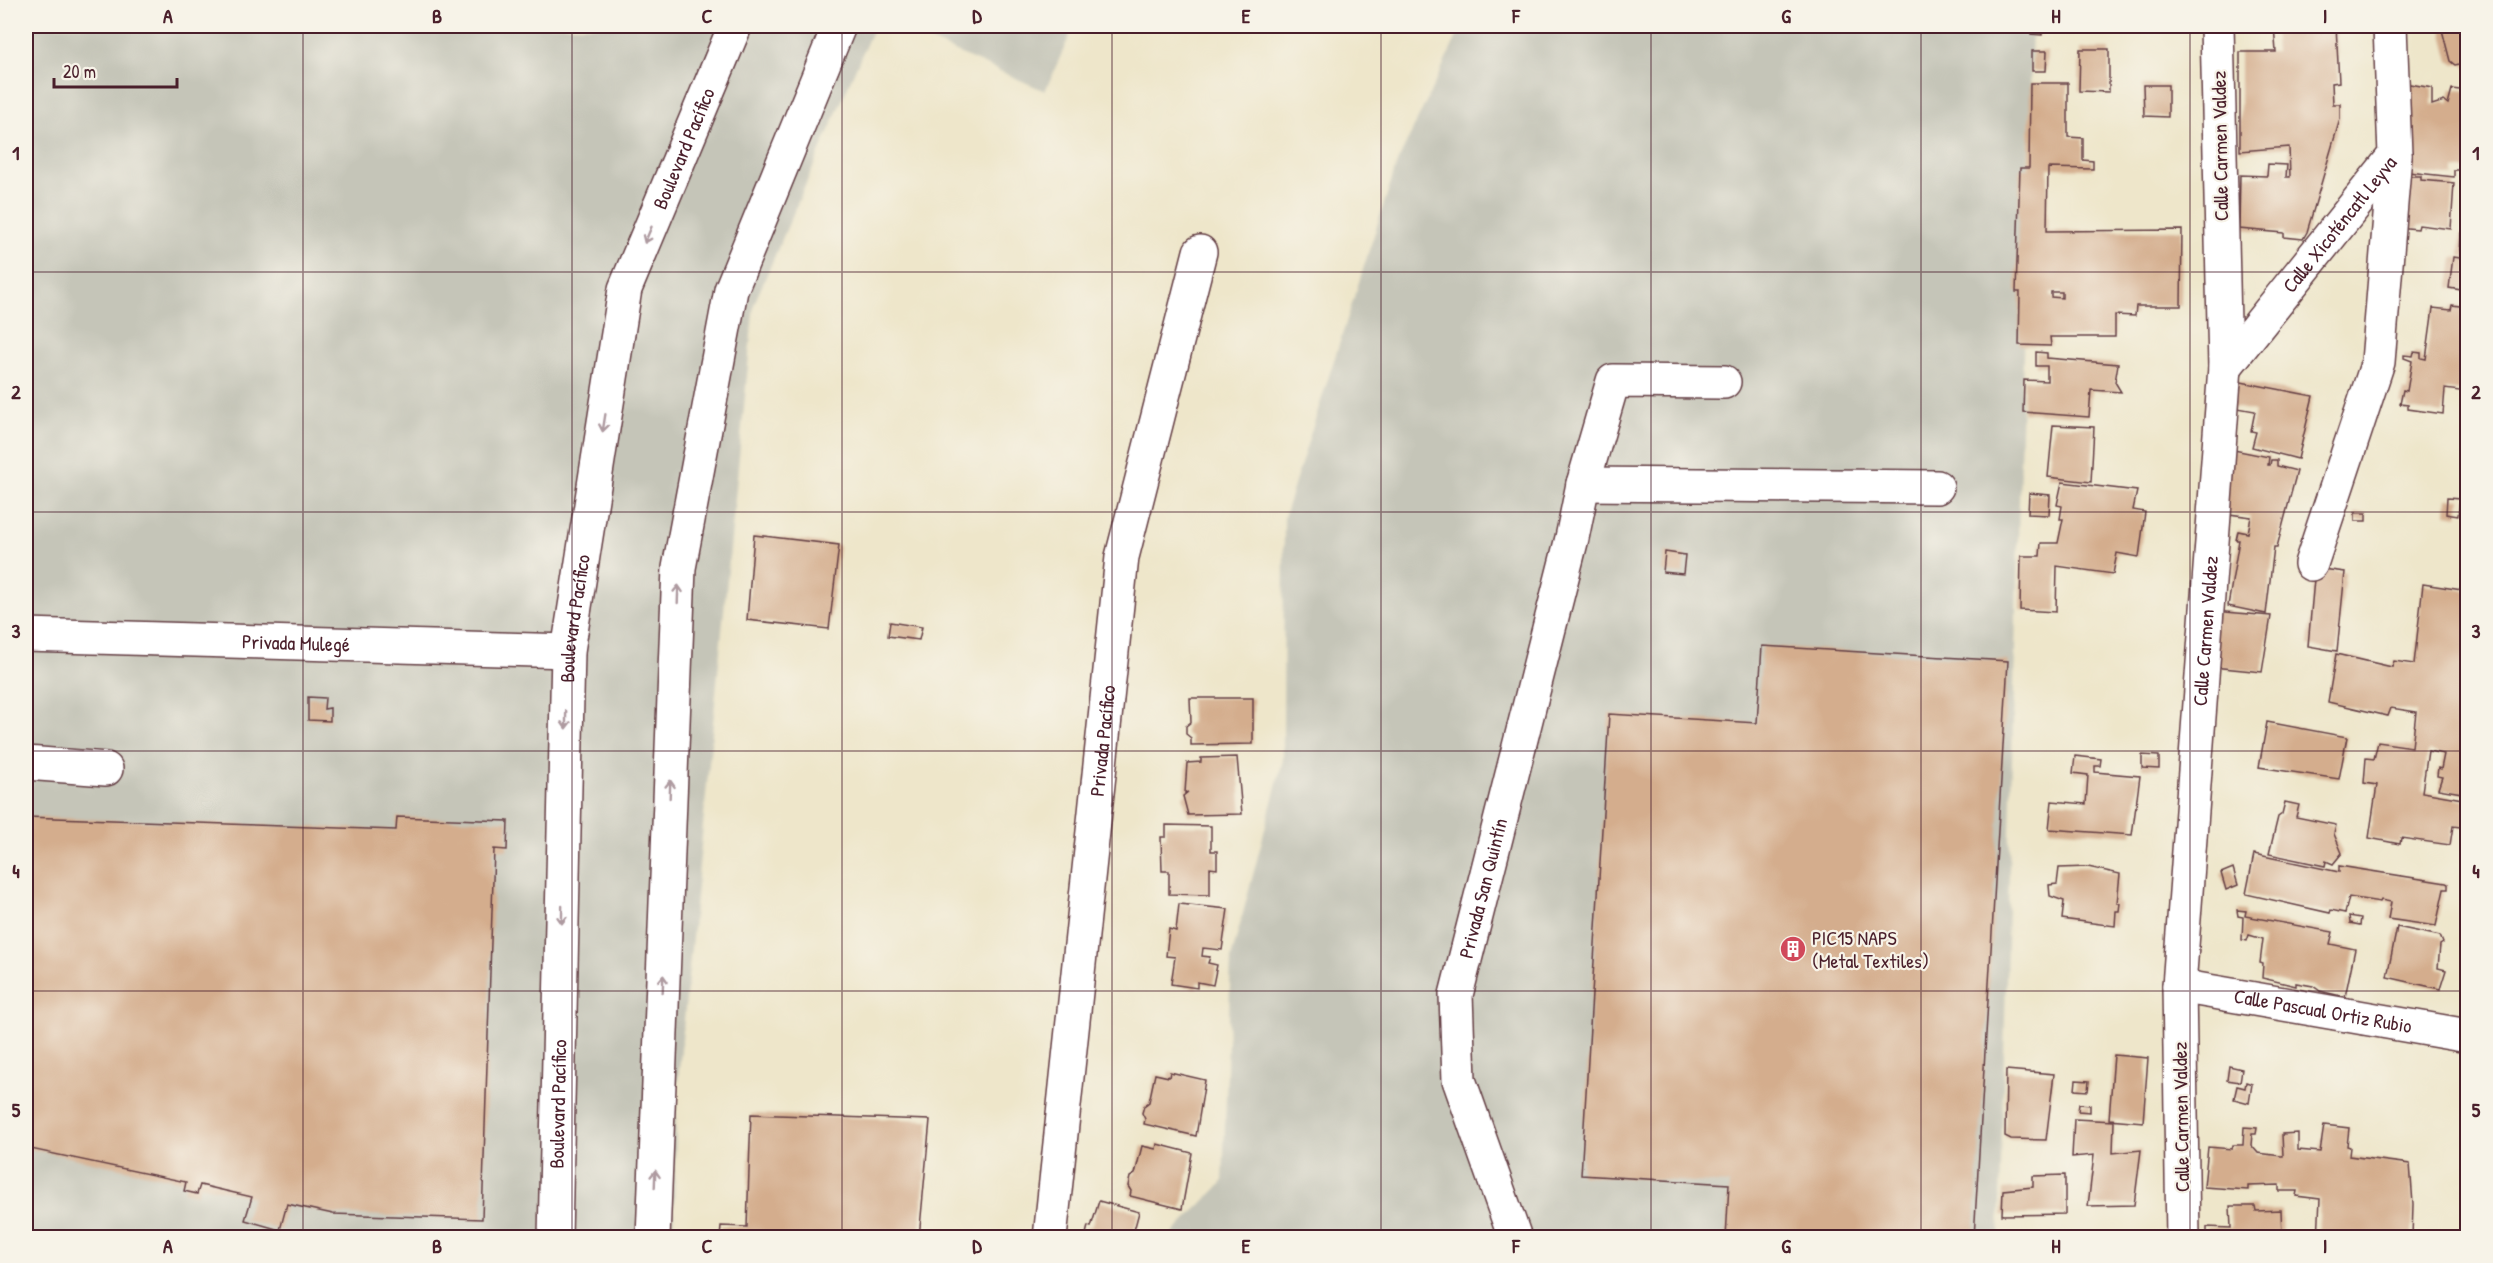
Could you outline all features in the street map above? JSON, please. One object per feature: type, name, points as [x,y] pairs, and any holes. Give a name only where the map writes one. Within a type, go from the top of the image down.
[{"type":"street","name":"Boulevard Pacífico","points":[[555,1238],[568,651],[625,289],[735,26]]},
{"type":"street","points":[[653,1238],[679,568],[731,290],[839,26]]},
{"type":"street","name":"Calle Carmen Valdez","points":[[2183,1238],[2179,986],[2224,366],[2217,26]]},
{"type":"street","name":"Calle Xicoténcatl Leyva","points":[[2224,366],[2395,155],[2390,26]]},
{"type":"street","points":[[2311,564],[2378,362],[2395,155]]},
{"type":"street","name":"Privada Pacífico","points":[[1050,1238],[1122,557],[1200,252]]},
{"type":"street","name":"Privada San Quintín","points":[[1515,1238],[1459,1080],[1456,995],[1572,538],[1583,484],[1612,381],[1724,382]]},
{"type":"street","points":[[1583,484],[1937,487]]},
{"type":"street","name":"Privada Mulegé","points":[[26,635],[568,651]]},
{"type":"street","points":[[26,763],[106,769]]},
{"type":"street","name":"Calle Pascual Ortiz Rubio","points":[[2179,986],[2468,1036]]},
{"type":"shaded area","points":[[26,26],[874,26],[754,304],[677,1091],[673,1237],[26,1237]]},
{"type":"shaded area","points":[[897,26],[1074,26],[1045,91]]},
{"type":"shaded area","points":[[1462,26],[2032,26],[1999,1237],[1168,1238],[1223,1182],[1231,959],[1283,760],[1284,517],[1397,163]]},
{"type":"building","points":[[2274,26],[2336,26],[2339,82],[2332,83],[2333,104],[2340,104],[2340,119],[2303,239],[2284,237],[2284,233],[2239,229],[2240,175],[2267,176],[2268,164],[2287,165],[2286,177],[2290,177],[2289,147],[2240,151],[2240,52],[2276,52]]},
{"type":"building","points":[[2441,26],[2468,26],[2468,73],[2464,63],[2455,65],[2450,61]]},
{"type":"building","points":[[2031,28],[2042,30],[2042,35],[2031,34]]},
{"type":"building","points":[[2080,49],[2109,49],[2109,92],[2079,91]]},
{"type":"building","points":[[2032,51],[2047,51],[2046,71],[2032,71]]},
{"type":"building","points":[[2030,83],[2068,83],[2068,137],[2083,138],[2083,160],[2093,161],[2093,169],[2048,168],[2047,231],[2182,230],[2181,306],[2136,306],[2135,316],[2115,315],[2115,337],[2050,337],[2051,346],[2019,345],[2020,292],[2016,292],[2020,168],[2029,168]],"holes":[[[2051,292],[2062,292],[2062,298],[2051,297]]]},
{"type":"building","points":[[2404,83],[2432,88],[2432,105],[2444,101],[2448,104],[2452,89],[2468,91],[2468,170],[2454,170],[2454,177],[2399,171]]},
{"type":"building","points":[[2143,85],[2168,85],[2168,117],[2144,116]]},
{"type":"building","points":[[2398,176],[2421,176],[2421,180],[2454,183],[2451,229],[2419,225],[2418,229],[2396,227]]},
{"type":"building","points":[[2461,233],[2468,234],[2468,257],[2460,256]]},
{"type":"building","points":[[2453,257],[2468,259],[2468,291],[2449,288]]},
{"type":"building","points":[[2452,305],[2467,307],[2467,392],[2445,389],[2443,414],[2408,409],[2408,405],[2400,404],[2403,390],[2407,391],[2412,361],[2404,358],[2404,355],[2413,356],[2414,352],[2421,353],[2421,358],[2426,359],[2433,308],[2451,310]]},
{"type":"building","points":[[2036,352],[2047,353],[2047,358],[2118,364],[2115,382],[2121,392],[2091,390],[2089,417],[2023,412],[2024,380],[2047,381],[2047,366],[2036,366]]},
{"type":"building","points":[[2236,381],[2313,396],[2298,459],[2252,447],[2256,432],[2251,431],[2255,411],[2232,407]]},
{"type":"building","points":[[2053,425],[2094,427],[2091,482],[2048,477]]},
{"type":"building","points":[[2229,449],[2269,457],[2268,465],[2271,460],[2277,460],[2277,466],[2297,471],[2277,547],[2274,547],[2266,614],[2228,606],[2239,540],[2236,540],[2238,531],[2248,533],[2251,517],[2222,513]]},
{"type":"building","points":[[2062,482],[2137,491],[2133,510],[2145,512],[2139,557],[2117,553],[2113,574],[2057,566],[2056,612],[2020,610],[2021,556],[2040,556],[2041,543],[2058,543],[2063,519],[2060,519],[2062,506],[2057,505]]},
{"type":"building","points":[[2029,493],[2050,495],[2049,515],[2028,514]]},
{"type":"building","points":[[2447,498],[2460,499],[2458,516],[2446,514]]},
{"type":"building","points":[[2355,513],[2366,513],[2366,521],[2355,521]]},
{"type":"building","points":[[754,535],[839,545],[829,629],[747,620]]},
{"type":"building","points":[[1665,552],[1685,555],[1683,574],[1663,572]]},
{"type":"building","points":[[2315,568],[2345,572],[2337,651],[2308,646]]},
{"type":"building","points":[[2423,584],[2468,591],[2468,794],[2438,789],[2442,777],[2437,776],[2438,768],[2441,769],[2444,754],[2428,751],[2422,792],[2468,800],[2468,828],[2453,826],[2450,845],[2401,838],[2400,844],[2369,838],[2377,785],[2364,783],[2366,758],[2374,759],[2378,742],[2412,747],[2416,712],[2391,708],[2388,716],[2328,702],[2336,654],[2392,667],[2394,661],[2414,664]]},
{"type":"building","points":[[2214,611],[2271,616],[2262,672],[2213,667]]},
{"type":"building","points":[[890,622],[922,627],[919,640],[888,636]]},
{"type":"building","name":"PIC15 NAPS (Metal Textiles)","points":[[1762,646],[2008,661],[1974,1238],[1726,1238],[1729,1184],[1581,1175],[1609,714],[1757,723]]},
{"type":"building","points":[[308,697],[325,698],[324,709],[330,708],[330,721],[308,720]]},
{"type":"building","points":[[1190,698],[1253,698],[1253,744],[1191,745],[1191,738],[1186,734],[1186,726],[1191,722]]},
{"type":"building","points":[[2267,722],[2347,737],[2339,779],[2259,767]]},
{"type":"building","points":[[2142,755],[2159,756],[2159,769],[2142,768]]},
{"type":"building","points":[[2075,756],[2101,759],[2100,766],[2095,766],[2095,772],[2140,776],[2132,835],[2049,829],[2052,801],[2086,804],[2088,775],[2073,773]]},
{"type":"building","points":[[1237,757],[1242,814],[1188,815],[1183,796],[1188,792],[1185,793],[1187,763],[1201,762],[1201,758]]},
{"type":"building","points":[[2285,802],[2299,805],[2296,817],[2336,825],[2334,834],[2342,853],[2333,864],[2326,861],[2325,866],[2269,854],[2278,817],[2282,814]]},
{"type":"building","points":[[26,817],[396,830],[397,817],[508,821],[507,850],[494,849],[482,1219],[333,1214],[287,1204],[280,1230],[245,1220],[252,1197],[200,1185],[197,1194],[184,1191],[186,1182],[26,1148]]},
{"type":"building","points":[[1166,825],[1211,826],[1211,851],[1217,851],[1217,869],[1210,868],[1210,895],[1169,894],[1169,871],[1162,871],[1161,837],[1166,837]]},
{"type":"building","points":[[2254,854],[2339,872],[2339,866],[2446,883],[2448,889],[2444,889],[2436,926],[2388,919],[2391,902],[2381,900],[2380,902],[2349,897],[2345,913],[2331,910],[2330,913],[2246,894]]},
{"type":"building","points":[[2088,867],[2120,874],[2117,903],[2120,903],[2119,911],[2116,911],[2115,926],[2062,919],[2064,901],[2050,896],[2049,885],[2057,884],[2059,868]]},
{"type":"building","points":[[2233,868],[2238,885],[2226,890],[2221,873]]},
{"type":"building","points":[[1179,904],[1228,909],[1222,950],[1203,948],[1202,956],[1210,957],[1208,963],[1217,965],[1213,985],[1197,982],[1197,988],[1171,984],[1175,957],[1166,956],[1169,929],[1176,931]]},
{"type":"building","points":[[2237,910],[2246,911],[2245,916],[2333,932],[2330,944],[2355,949],[2345,997],[2320,991],[2313,986],[2296,983],[2296,986],[2262,978],[2263,964],[2260,963],[2263,939],[2249,935],[2247,941],[2242,940],[2243,917],[2238,916]]},
{"type":"building","points":[[2349,916],[2361,918],[2360,925],[2350,923]]},
{"type":"building","points":[[2397,927],[2440,936],[2443,943],[2440,945],[2438,968],[2446,970],[2440,989],[2387,977]]},
{"type":"building","points":[[2114,1055],[2148,1058],[2143,1122],[2109,1119]]},
{"type":"building","points":[[2229,1066],[2242,1069],[2240,1082],[2227,1080]]},
{"type":"building","points":[[2006,1070],[2054,1074],[2046,1140],[2011,1139],[2005,1136]]},
{"type":"building","points":[[1170,1072],[1205,1080],[1196,1136],[1144,1124],[1145,1119],[1142,1113],[1144,1106],[1149,1102],[1155,1074],[1169,1077]]},
{"type":"building","points":[[2076,1080],[2089,1081],[2088,1091],[2075,1090]]},
{"type":"building","points":[[2246,1082],[2252,1084],[2249,1103],[2234,1099],[2237,1086],[2245,1088]]},
{"type":"building","points":[[2079,1104],[2090,1105],[2090,1112],[2078,1111]]},
{"type":"building","points":[[751,1114],[930,1120],[919,1238],[720,1238],[721,1226],[747,1227]]},
{"type":"building","points":[[2074,1119],[2114,1121],[2113,1153],[2141,1150],[2134,1205],[2088,1206],[2094,1155],[2072,1157]]},
{"type":"building","points":[[2324,1125],[2349,1128],[2347,1146],[2350,1147],[2349,1156],[2410,1164],[2413,1204],[2412,1238],[2318,1238],[2320,1199],[2296,1196],[2297,1191],[2279,1191],[2279,1185],[2248,1186],[2248,1190],[2204,1187],[2208,1147],[2232,1149],[2233,1145],[2243,1145],[2244,1127],[2257,1128],[2256,1134],[2252,1134],[2251,1145],[2258,1153],[2283,1156],[2282,1134],[2298,1133],[2298,1150],[2320,1152]]},
{"type":"building","points":[[1157,1144],[1192,1153],[1182,1209],[1130,1196],[1131,1191],[1128,1186],[1130,1177],[1135,1174],[1142,1146],[1156,1149]]},
{"type":"building","points":[[2065,1175],[2065,1214],[2002,1215],[2003,1190],[2033,1187],[2033,1176]]},
{"type":"building","points":[[1099,1201],[1139,1212],[1132,1238],[1085,1238]]},
{"type":"building","points":[[2230,1206],[2255,1206],[2256,1211],[2281,1210],[2282,1238],[2207,1238],[2207,1227],[2231,1228]]},
{"type":"place","name":"PIC15 NAPS (Metal Textiles)","points":[[1793,949]]}]
